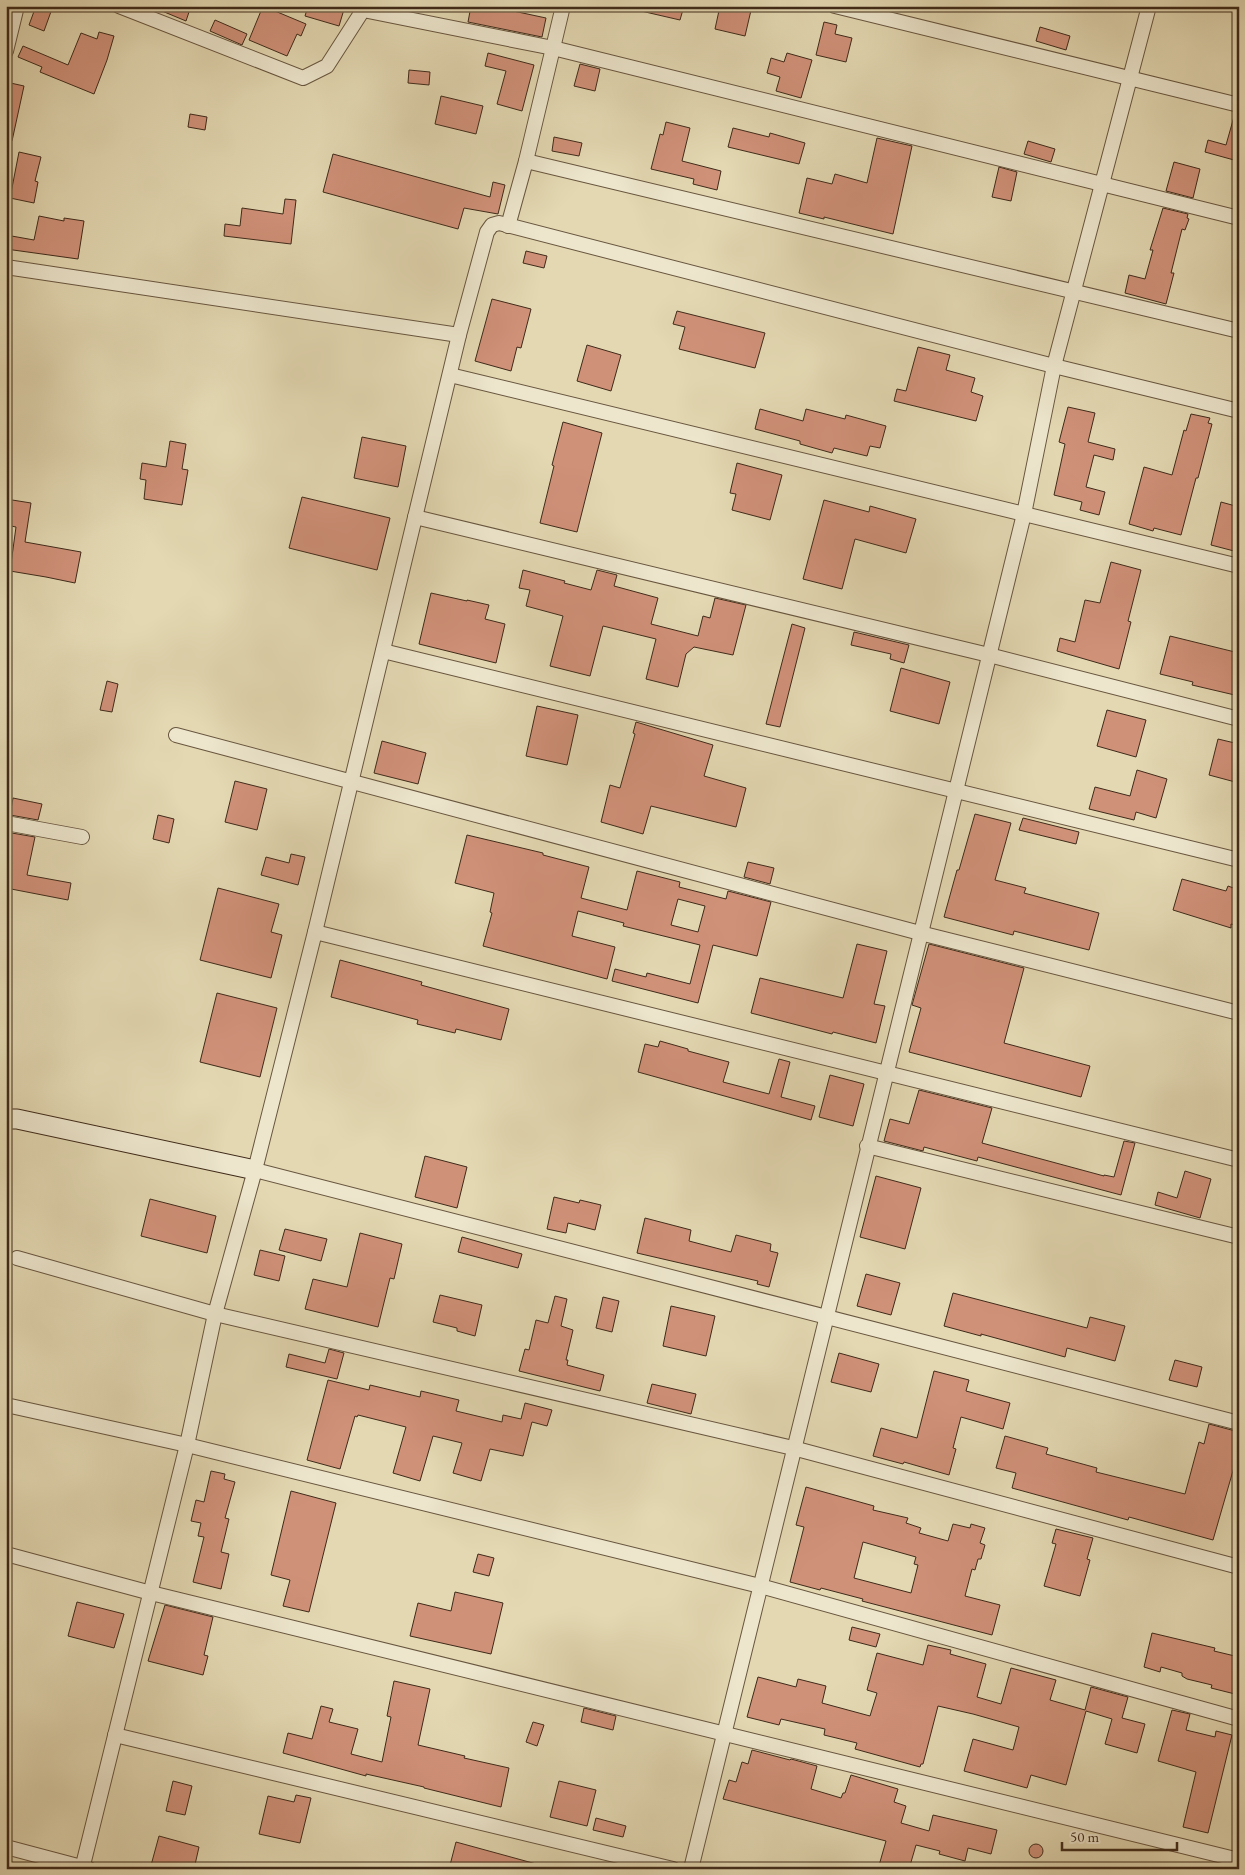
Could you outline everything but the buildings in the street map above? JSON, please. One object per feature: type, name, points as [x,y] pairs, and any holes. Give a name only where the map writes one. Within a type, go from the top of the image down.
[{"type":"street","points":[[6,51],[17,6]]},
{"type":"street","points":[[119,6],[303,78],[327,66],[364,8],[553,48],[1239,218]]},
{"type":"street","points":[[508,226],[526,161],[562,6]]},
{"type":"street","points":[[834,6],[1239,105]]},
{"type":"street","points":[[690,1869],[1024,514],[1054,366],[1149,6]]},
{"type":"street","points":[[526,161],[1239,331]]},
{"type":"street","points":[[6,1847],[85,1868],[115,1735],[188,1445],[215,1314],[255,1170],[315,932],[459,335],[487,232],[492,225],[499,223],[1054,366],[1239,411]]},
{"type":"street","points":[[6,267],[459,335]]},
{"type":"street","points":[[450,375],[1239,566]]},
{"type":"street","points":[[415,517],[989,655],[1239,719]]},
{"type":"street","points":[[383,651],[1239,860]]},
{"type":"street","points":[[176,735],[920,933],[1239,1013]]},
{"type":"street","points":[[6,823],[82,837]]},
{"type":"street","points":[[315,932],[1239,1160]]},
{"type":"street","points":[[6,1119],[255,1170],[1239,1423]]},
{"type":"street","points":[[867,1146],[1239,1237]]},
{"type":"street","points":[[17,1258],[215,1314],[793,1448],[1239,1567]]},
{"type":"street","points":[[6,1405],[188,1445],[760,1586],[1239,1719]]},
{"type":"street","points":[[6,1554],[151,1593],[1239,1860]]},
{"type":"street","points":[[115,1735],[673,1869]]}]
